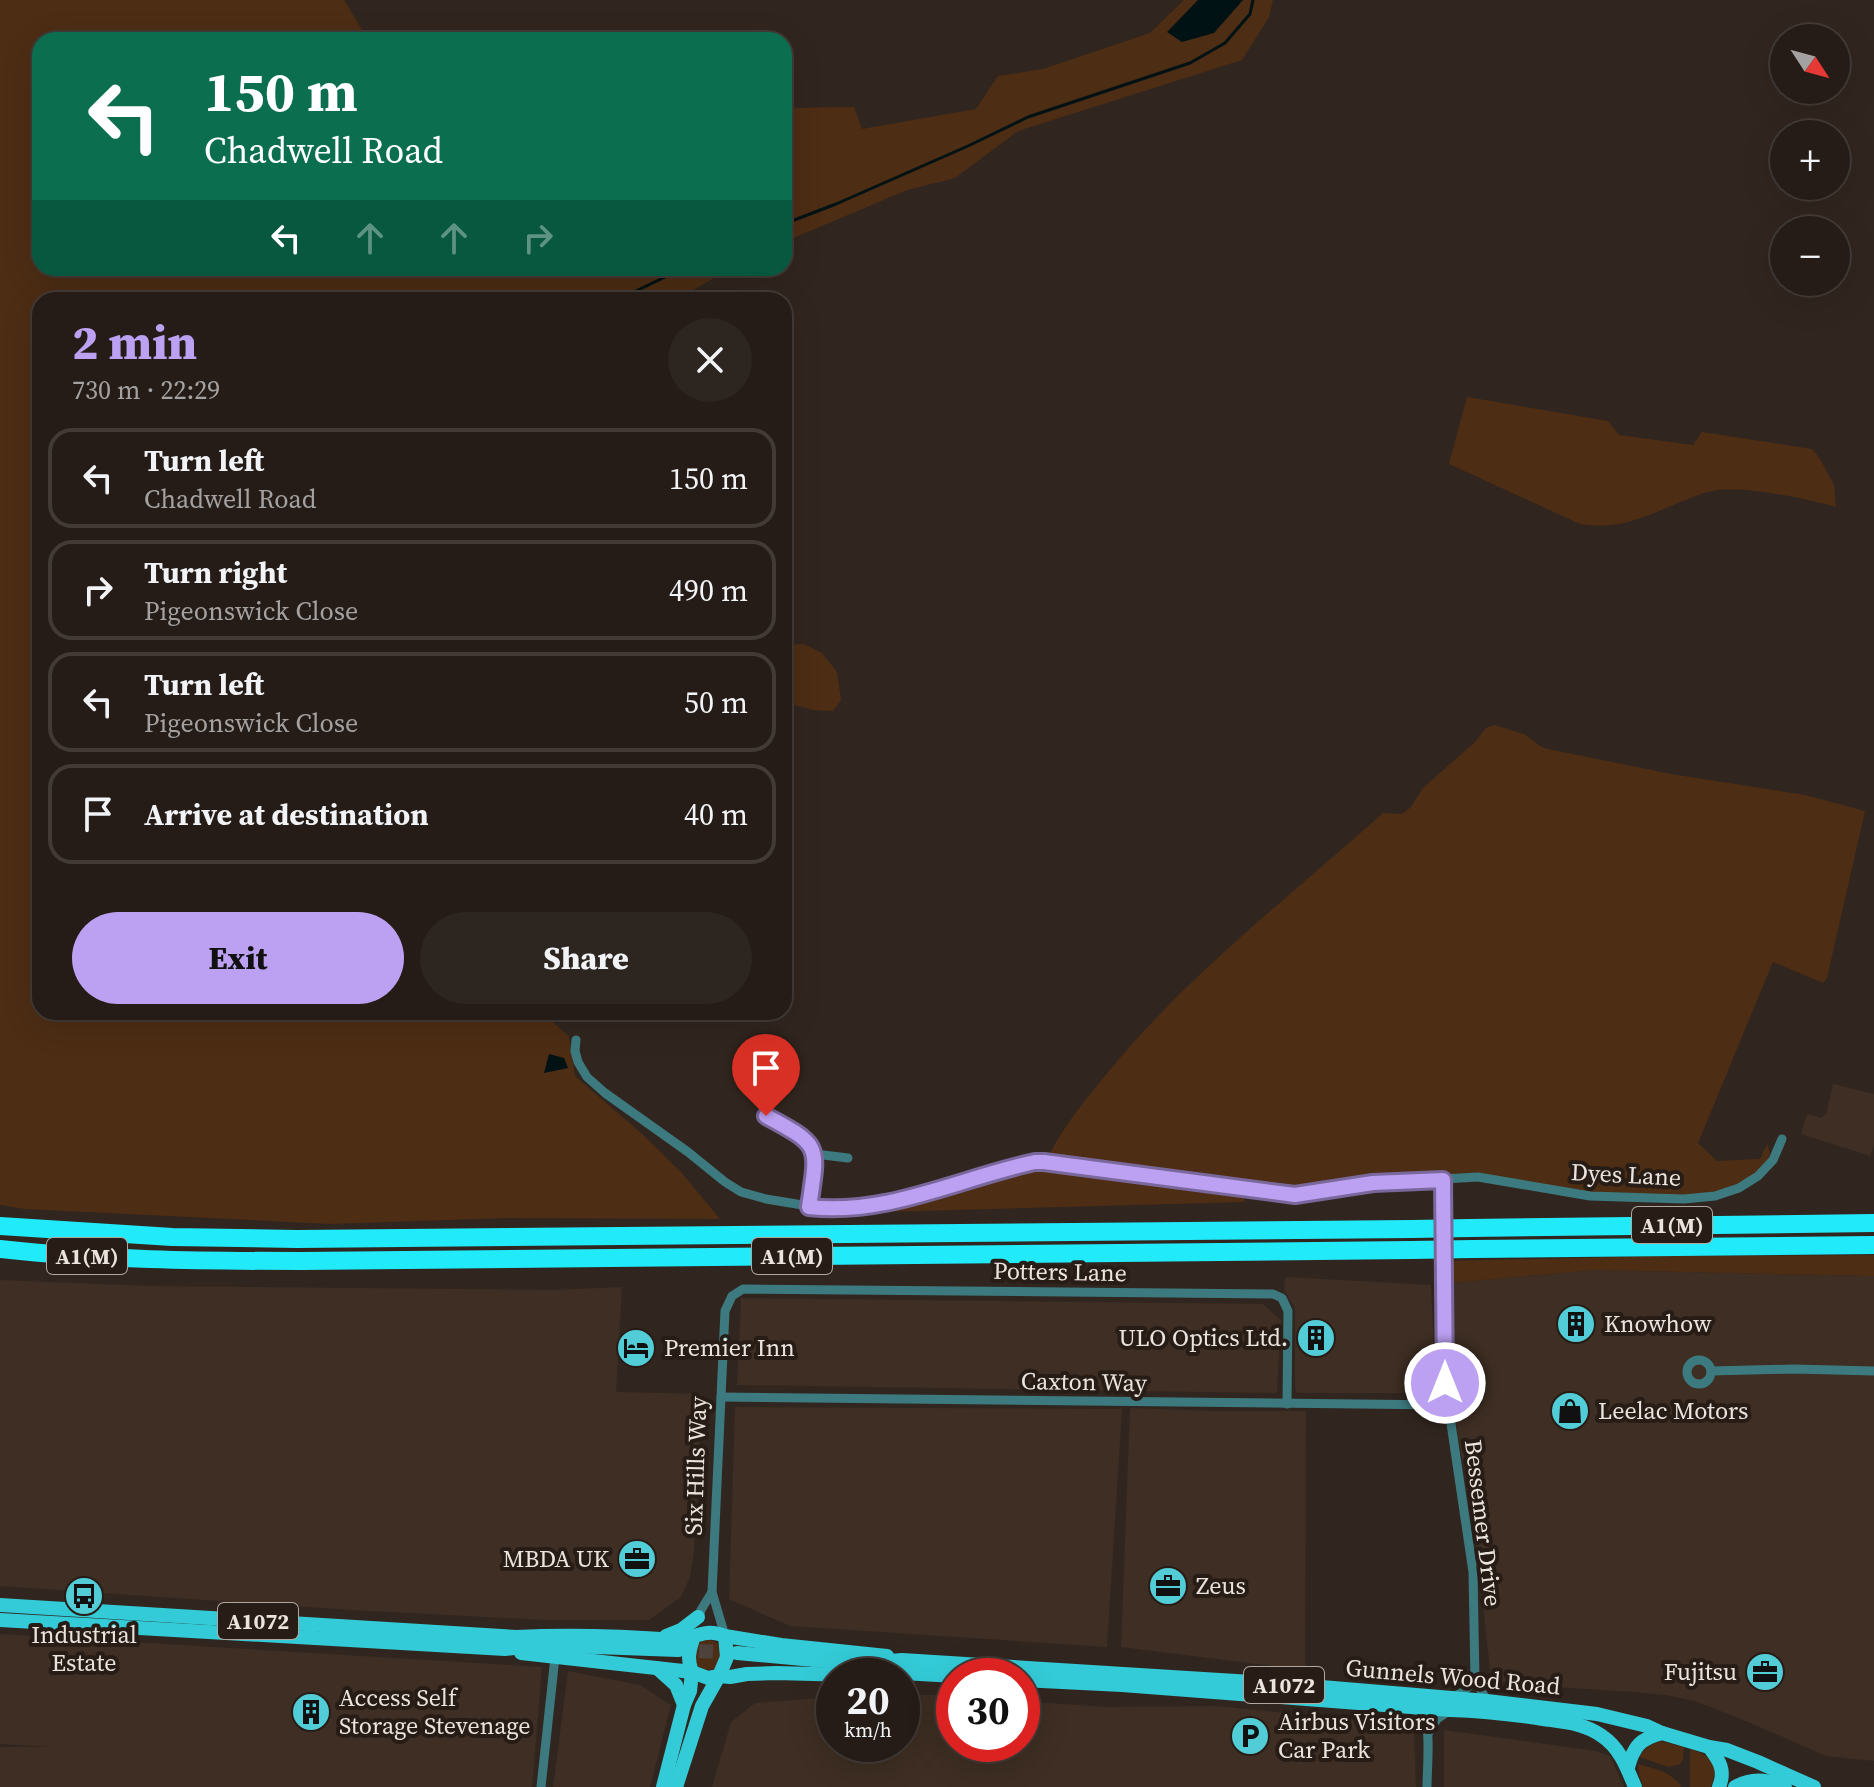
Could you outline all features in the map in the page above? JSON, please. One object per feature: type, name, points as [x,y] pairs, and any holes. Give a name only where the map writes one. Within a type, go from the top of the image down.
[{"type":"highway","name":"A1(M)","points":[[0,1226],[172,1237],[297,1239],[1874,1223]]},
{"type":"highway","name":"A1(M)","points":[[0,1249],[174,1261],[285,1261],[1874,1245]]},
{"type":"main road","name":"Gunnels Wood Road","points":[[0,1605],[516,1637],[567,1634],[679,1640],[693,1639],[706,1633],[894,1658]]},
{"type":"main road","points":[[662,1637],[681,1630],[698,1617]]},
{"type":"main road","name":"Gunnels Wood Road","points":[[0,1620],[505,1649],[692,1672],[708,1678],[776,1673],[816,1674]]},
{"type":"main road","points":[[676,1787],[702,1706],[727,1657],[725,1636]]},
{"type":"main road","name":"Gunnels Wood Road","points":[[516,1637],[540,1645]]},
{"type":"main road","points":[[663,1787],[690,1691],[692,1672],[688,1663],[693,1639]]},
{"type":"main road","name":"Gunnels Wood Road","points":[[505,1649],[540,1645],[678,1650]]},
{"type":"main road","name":"Gunnels Wood Road","points":[[737,1653],[816,1660]]},
{"type":"main road","name":"Gunnels Wood Road","points":[[920,1661],[1298,1685],[1451,1704],[1581,1725],[1612,1745],[1628,1767],[1635,1787]]},
{"type":"main road","points":[[657,1668],[676,1685],[684,1705]]},
{"type":"main road","name":"Gunnels Wood Road","points":[[1040,1681],[1413,1708],[1487,1701],[1597,1714],[1727,1750],[1814,1787]]},
{"type":"main road","points":[[1628,1767],[1632,1753],[1639,1744],[1662,1733]]},
{"type":"main road","points":[[1709,1747],[1721,1764],[1719,1787]]},
{"type":"main road","points":[[1735,1787],[1760,1779],[1785,1787]]},
{"type":"street","name":"Dyes Lane","points":[[576,1040],[578,1062],[587,1077],[725,1182],[741,1192],[766,1199],[827,1209],[894,1202],[1024,1164],[1044,1162],[1295,1195],[1373,1183],[1478,1177],[1590,1196],[1700,1198],[1739,1188],[1758,1176],[1773,1160],[1782,1139]]},
{"type":"street","points":[[766,1116],[801,1136],[815,1154],[809,1207]]},
{"type":"street","points":[[815,1154],[848,1158]]},
{"type":"street","name":"Bessemer Drive","points":[[1443,1180],[1445,1383],[1473,1572],[1475,1680],[1487,1701]]},
{"type":"street","name":"Potters Lane","points":[[732,1296],[750,1288],[1273,1294],[1282,1298],[1288,1311],[1287,1404]]},
{"type":"street","name":"Six Hills Way","points":[[725,1636],[712,1592],[725,1311],[732,1296]]},
{"type":"street","points":[[1711,1371],[1874,1371]]},
{"type":"street","name":"Caxton Way","points":[[721,1397],[1447,1405]]},
{"type":"street","name":"Six Hills Way","points":[[693,1639],[698,1617],[712,1592]]},
{"type":"street","points":[[541,1787],[555,1657]]},
{"type":"street","points":[[1428,1734],[1437,1719],[1475,1680]]},
{"type":"street","points":[[1413,1708],[1423,1715],[1428,1734],[1427,1787]]},
{"type":"shaded area","points":[[0,0],[344,0],[363,32],[32,32],[32,276],[717,276],[690,292],[32,292],[32,1020],[550,1020],[569,1036],[575,1076],[681,1172],[720,1219],[507,1218],[330,1224],[25,1209],[0,1205]]},
{"type":"shaded area","points":[[1184,0],[1273,0],[1269,17],[1242,60],[1018,131],[955,178],[907,190],[792,239],[792,108],[854,107],[862,129],[976,109],[998,76],[1043,69],[1150,33]]},
{"type":"shaded area","points":[[1198,0],[1243,0],[1214,33],[1182,42],[1167,32]]},
{"type":"shaded area","points":[[1467,397],[1608,421],[1619,435],[1693,445],[1702,432],[1812,449],[1834,485],[1836,507],[1774,493],[1725,490],[1703,493],[1623,523],[1580,524],[1449,464]]},
{"type":"shaded area","points":[[803,644],[822,653],[837,672],[841,700],[833,711],[792,704],[792,645]]},
{"type":"shaded area","points":[[1494,725],[1524,734],[1548,749],[1671,774],[1805,795],[1865,811],[1827,978],[1823,983],[1773,962],[1698,1143],[1717,1161],[1760,1159],[1767,1144],[1770,1153],[1768,1162],[1755,1175],[1736,1186],[1707,1194],[1643,1199],[1462,1176],[1408,1174],[1295,1189],[1266,1188],[1085,1165],[1051,1157],[1050,1153],[1061,1134],[1099,1083],[1199,975],[1383,813],[1402,814],[1411,807],[1423,788],[1475,742],[1486,728]]},
{"type":"shaded area","points":[[549,1054],[564,1058],[568,1068],[544,1073]]},
{"type":"shaded area","points":[[1833,1084],[1874,1094],[1874,1145],[1870,1156],[1801,1134],[1807,1114],[1821,1118],[1826,1114]]},
{"type":"shaded area","points":[[1040,1168],[1243,1196],[1245,1202],[882,1212],[883,1207]]},
{"type":"shaded area","points":[[1874,1255],[1874,1276],[1593,1270],[1449,1283],[1447,1261],[1657,1256]]},
{"type":"shaded area","points":[[1593,1270],[1874,1276],[1874,1761],[1826,1756],[1695,1701],[1634,1692],[1510,1684],[1491,1678],[1475,1533],[1452,1400],[1449,1283]]},
{"type":"shaded area","points":[[1285,1277],[1431,1285],[1435,1374],[1428,1393],[1297,1393],[1295,1308],[1284,1290]]},
{"type":"shaded area","points":[[0,1280],[149,1286],[553,1290],[622,1287],[616,1392],[702,1394],[690,1577],[681,1597],[649,1620],[546,1620],[352,1610],[0,1586]]},
{"type":"shaded area","points":[[741,1298],[1263,1304],[1281,1320],[1277,1393],[737,1385]]},
{"type":"shaded area","points":[[735,1407],[1122,1409],[1107,1647],[790,1626],[729,1599]]},
{"type":"shaded area","points":[[1130,1408],[1306,1411],[1305,1670],[1121,1647]]},
{"type":"shaded area","points":[[0,1634],[542,1667],[532,1787],[0,1787],[0,1747],[53,1747],[0,1744]]},
{"type":"shaded area","points":[[708,1640],[714,1641],[722,1649],[722,1661],[714,1669],[708,1670],[702,1669],[694,1661],[693,1655],[694,1649],[702,1641]]},
{"type":"shaded area","points":[[568,1671],[640,1685],[671,1705],[650,1787],[553,1787]]},
{"type":"shaded area","points":[[920,1695],[936,1695],[936,1762],[1040,1762],[1040,1702],[1105,1707],[1216,1706],[1410,1725],[1414,1729],[1416,1787],[712,1787],[731,1722],[755,1703],[816,1698],[816,1762],[920,1762]]},
{"type":"shaded area","points":[[1444,1730],[1596,1751],[1610,1756],[1624,1787],[1444,1787]]},
{"type":"shaded area","points":[[1660,1741],[1684,1747],[1680,1764],[1669,1767],[1639,1757],[1647,1747]]},
{"type":"shaded area","points":[[1690,1749],[1712,1762],[1714,1779],[1711,1787],[1690,1787]]},
{"type":"shaded area","points":[[1638,1764],[1668,1774],[1681,1787],[1643,1787]]},
{"type":"waterway","points":[[792,221],[1028,117],[1190,63],[1225,43],[1250,14],[1253,0]]},
{"type":"waterway","points":[[634,292],[667,276]]},
{"type":"tunnel","points":[[678,1650],[737,1653]]},
{"type":"place","name":"Knowhow","points":[[1576,1324]]},
{"type":"place","name":"ULO Optics Ltd.","points":[[1316,1338]]},
{"type":"place","name":"Premier Inn","points":[[636,1348]]},
{"type":"place","name":"Leelac Motors","points":[[1570,1411]]},
{"type":"place","name":"MBDA UK","points":[[637,1559]]},
{"type":"place","name":"Zeus","points":[[1168,1586]]},
{"type":"place","name":"Industrial Estate","points":[[84,1596]]},
{"type":"place","name":"Fujitsu","points":[[1765,1672]]},
{"type":"place","name":"Access Self Storage Stevenage","points":[[311,1712]]},
{"type":"place","name":"Airbus Visitors Car Park","points":[[1250,1736]]},
{"type":"route","points":[[766,1116],[796,1132],[810,1145],[815,1162],[809,1207],[827,1209],[894,1202],[1035,1162],[1295,1195],[1373,1183],[1443,1180],[1445,1383]]}]
